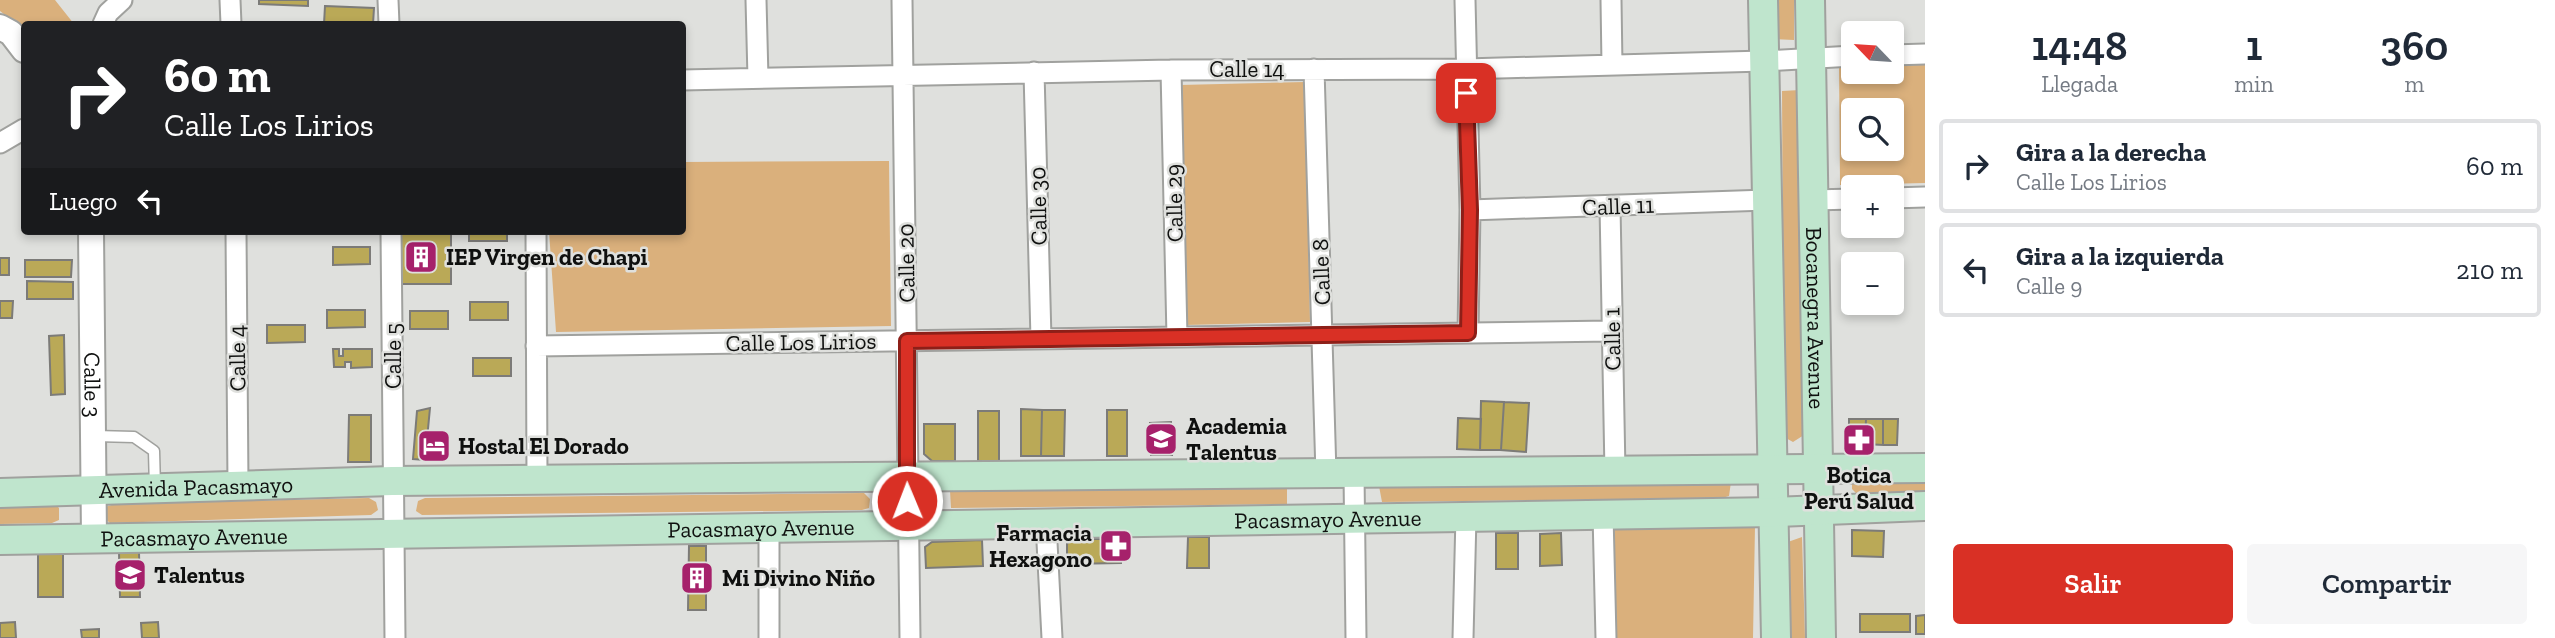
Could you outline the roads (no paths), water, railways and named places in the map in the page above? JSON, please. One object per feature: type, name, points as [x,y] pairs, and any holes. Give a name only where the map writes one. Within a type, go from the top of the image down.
[{"type":"main road","name":"Bocanegra Avenue","points":[[1763,0],[1775,512]]},
{"type":"main road","name":"Bocanegra Avenue","points":[[1810,0],[1821,638]]},
{"type":"main road","name":"Pacasmayo Avenue","points":[[393,481],[1925,468]]},
{"type":"main road","points":[[1310,519],[1318,474]]},
{"type":"main road","name":"Avenida Pacasmayo","points":[[0,493],[393,481]]},
{"type":"main road","points":[[1776,638],[1775,512],[1925,506]]},
{"type":"main road","name":"Pacasmayo Avenue","points":[[0,540],[1775,512]]},
{"type":"street","points":[[230,0],[231,21]]},
{"type":"street","points":[[388,0],[388,21]]},
{"type":"street","points":[[756,0],[758,78]]},
{"type":"street","name":"Calle 20","points":[[902,0],[910,638]]},
{"type":"street","points":[[1465,0],[1470,210],[1468,333]]},
{"type":"street","points":[[1611,0],[1612,65]]},
{"type":"street","points":[[0,27],[11,33],[21,46]]},
{"type":"street","points":[[1904,55],[1925,54]]},
{"type":"street","name":"Calle 14","points":[[686,80],[1171,70],[1465,69],[1764,61],[1841,56]]},
{"type":"street","name":"Calle 8","points":[[1314,69],[1322,335],[1318,474]]},
{"type":"street","name":"Calle 29","points":[[1171,70],[1177,337]]},
{"type":"street","name":"Calle 30","points":[[1034,72],[1041,339]]},
{"type":"street","points":[[0,142],[21,132]]},
{"type":"street","points":[[1904,198],[1925,197]]},
{"type":"street","points":[[1813,200],[1841,199]]},
{"type":"street","name":"Calle 11","points":[[1470,210],[1767,200]]},
{"type":"street","name":"Calle 1","points":[[1611,206],[1615,472]]},
{"type":"street","name":"Calle 3","points":[[91,235],[94,538]]},
{"type":"street","name":"Calle 4","points":[[236,235],[238,486]]},
{"type":"street","name":"Calle 5","points":[[391,235],[394,638]]},
{"type":"street","points":[[536,235],[537,480]]},
{"type":"street","name":"Calle Los Lirios","points":[[536,346],[1611,331]]},
{"type":"street","points":[[1354,474],[1356,638]]},
{"type":"street","points":[[1603,514],[1606,638]]},
{"type":"street","points":[[1463,638],[1466,516]]},
{"type":"street","points":[[1046,523],[1052,638]]},
{"type":"street","points":[[769,528],[769,638]]},
{"type":"lane","points":[[94,436],[134,437],[154,450],[155,488]]},
{"type":"place","name":"IEP Virgen de Chapi","points":[[421,257]]},
{"type":"place","name":"Academia Talentus","points":[[1161,439]]},
{"type":"place","name":"Botica Perú Salud","points":[[1859,440]]},
{"type":"place","name":"Hostal El Dorado","points":[[434,446]]},
{"type":"place","name":"Farmacia Hexagono","points":[[1116,546]]},
{"type":"place","name":"Talentus","points":[[130,575]]},
{"type":"place","name":"Mi Divino Niño","points":[[697,578]]}]
